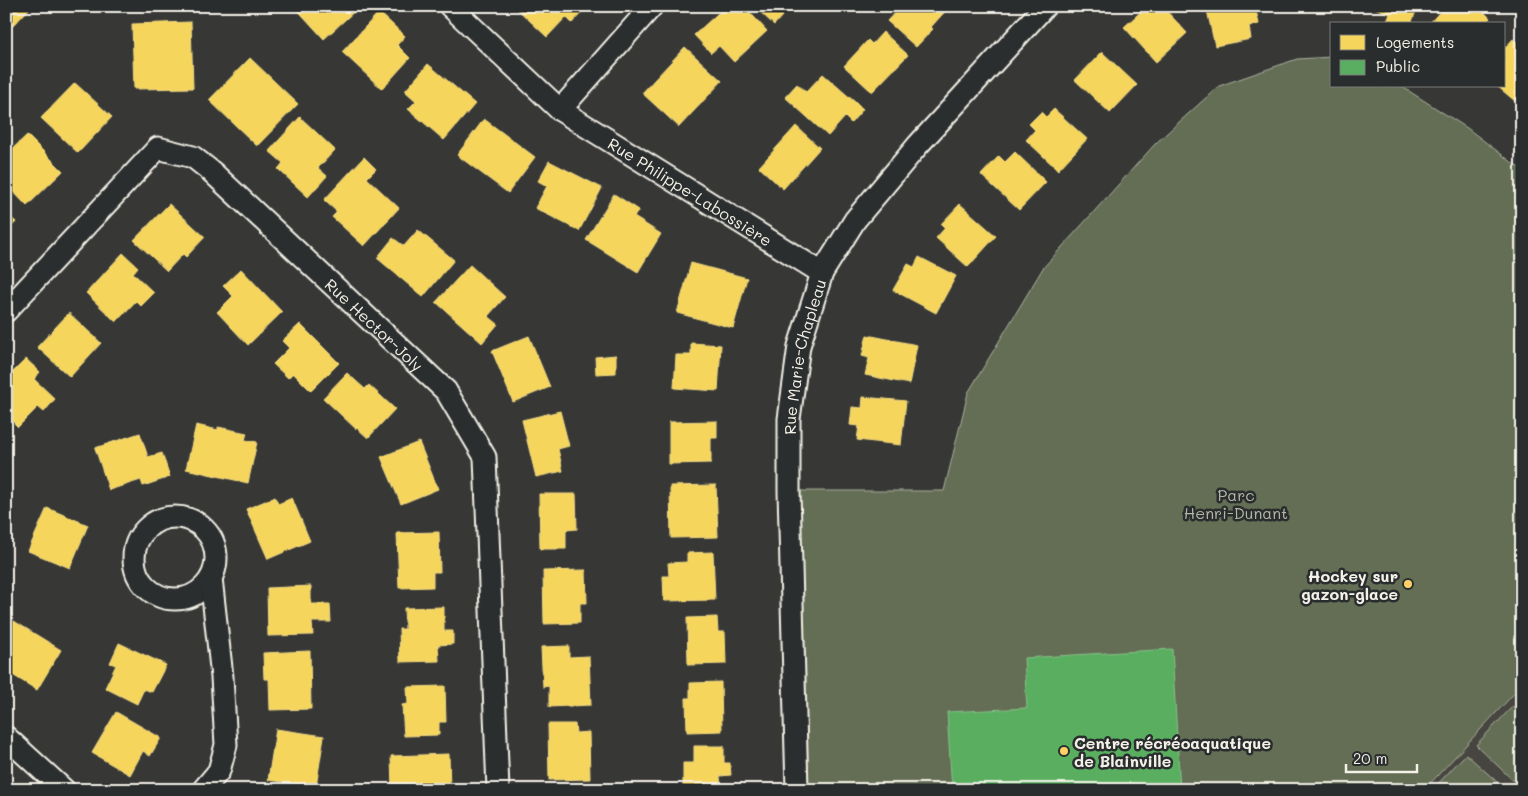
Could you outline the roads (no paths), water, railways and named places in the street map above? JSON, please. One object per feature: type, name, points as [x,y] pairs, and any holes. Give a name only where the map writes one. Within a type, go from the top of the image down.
[{"type":"street","name":"Rue Philippe-Labossière","points":[[450,6],[560,110],[822,273]]},
{"type":"street","points":[[560,110],[652,6]]},
{"type":"street","name":"Rue Marie-Chapleau","points":[[797,790],[789,491],[789,419],[800,346],[822,273],[855,220],[918,145],[1045,6]]},
{"type":"street","name":"Rue Hector-Joly","points":[[6,311],[158,148],[193,157],[212,172],[446,391],[485,457],[498,790]]},
{"type":"street","points":[[203,790],[219,772],[226,745],[222,677],[211,578]]},
{"type":"street","points":[[6,737],[64,790]]},
{"type":"place","name":"Hockey sur gazon-glace","points":[[1408,584]]},
{"type":"place","name":"Centre récréoaquatique de Blainville","points":[[1064,751]]},
{"type":"park label","name":"Parc Henri-Dunant","points":[[1236,503]]}]
